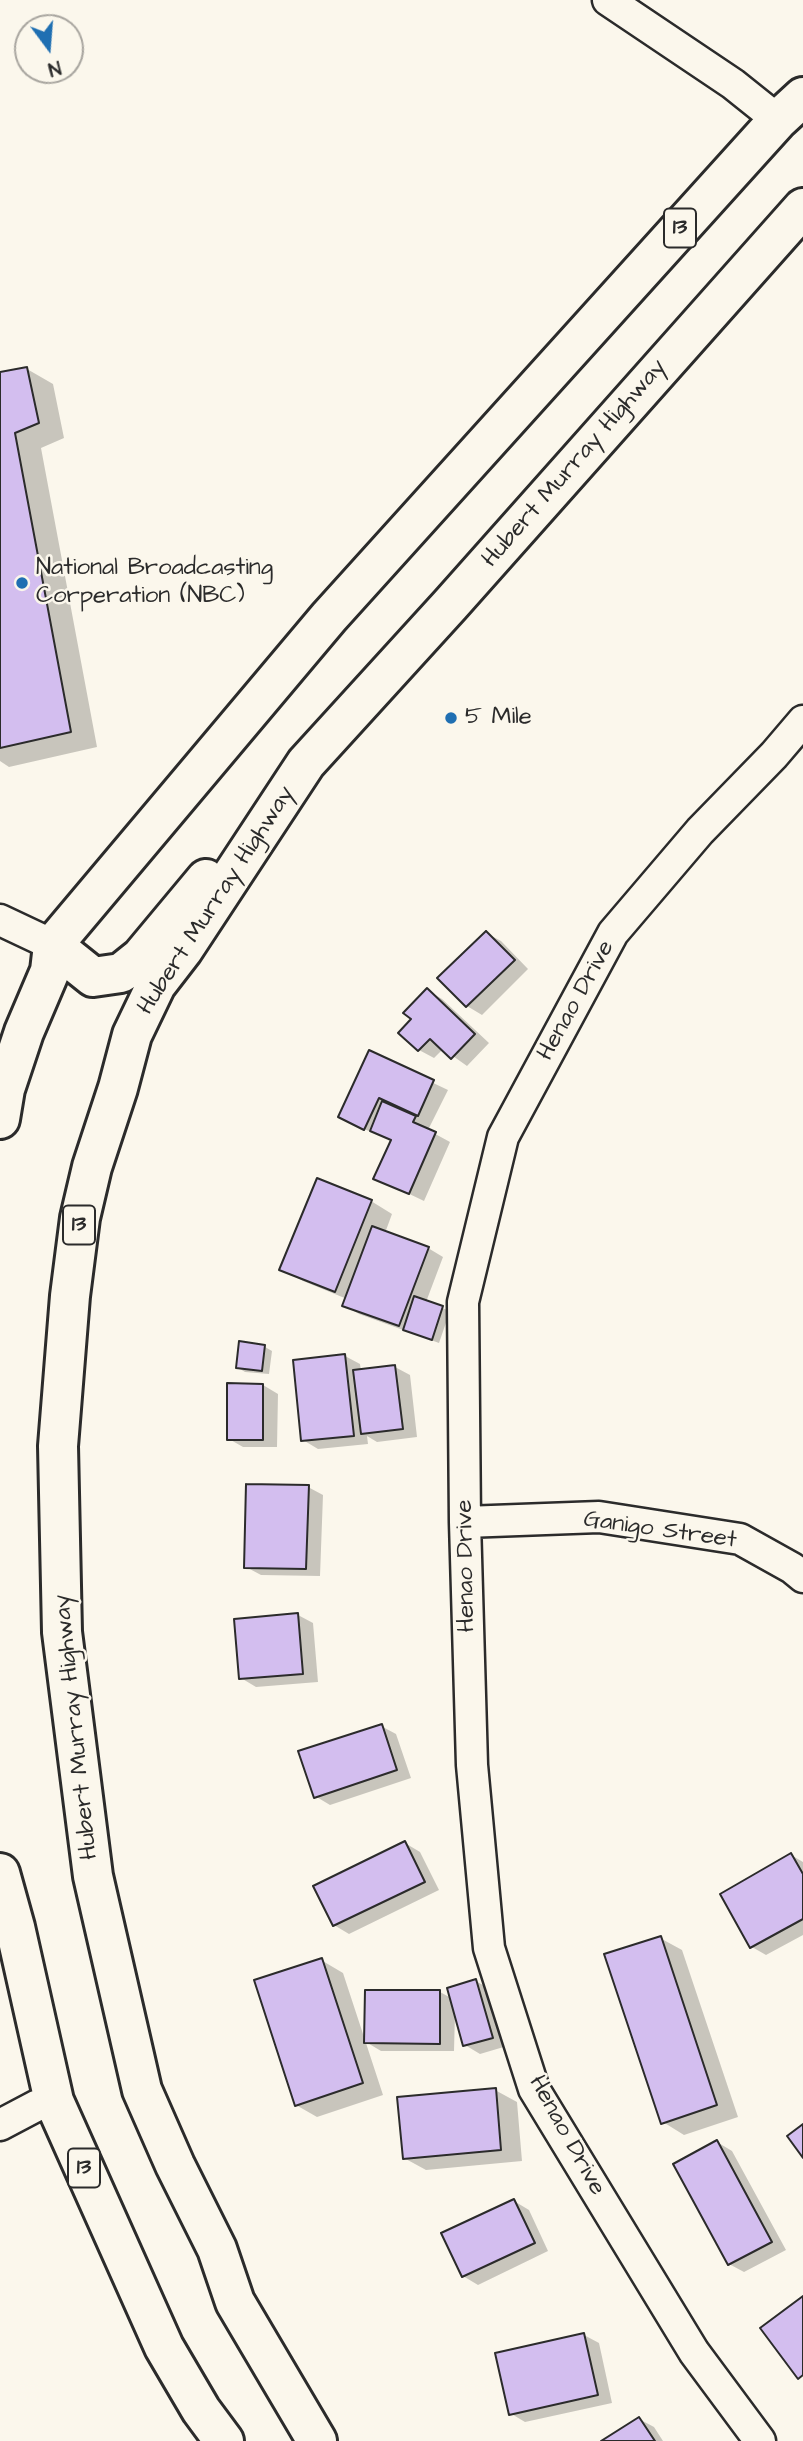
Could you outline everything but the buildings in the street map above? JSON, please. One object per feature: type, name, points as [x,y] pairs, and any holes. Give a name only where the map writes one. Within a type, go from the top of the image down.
[{"type":"highway","name":"13","points":[[0,1119],[5,1089],[24,1032],[50,971],[53,945],[329,617],[791,109]]},
{"type":"highway","name":"Hubert Murray Highway","points":[[317,2441],[235,2302],[217,2249],[175,2165],[142,2090],[93,1876],[62,1632],[58,1446],[70,1296],[80,1218],[92,1167],[132,1035],[156,985],[183,950],[306,763],[803,208]]},
{"type":"highway","points":[[53,945],[93,977],[121,973],[141,957],[306,763]]},
{"type":"highway","name":"13","points":[[0,1873],[15,1927],[54,2101],[164,2347],[201,2410],[224,2441]]},
{"type":"street","points":[[608,0],[733,84],[791,109]]},
{"type":"street","name":"Henao Drive","points":[[760,2441],[694,2352],[534,2089],[489,1948],[472,1765],[465,1522],[463,1302],[503,1137],[613,933],[700,831],[803,721]]},
{"type":"street","points":[[0,920],[53,945]]},
{"type":"street","name":"Ganigo Street","points":[[465,1522],[599,1517],[740,1539],[803,1577]]},
{"type":"street","points":[[0,2125],[36,2106],[54,2101]]},
{"type":"place","name":"National Broadcasting Corperation (NBC)","points":[[22,583]]},
{"type":"place","name":"5 Mile","points":[[451,718]]}]
